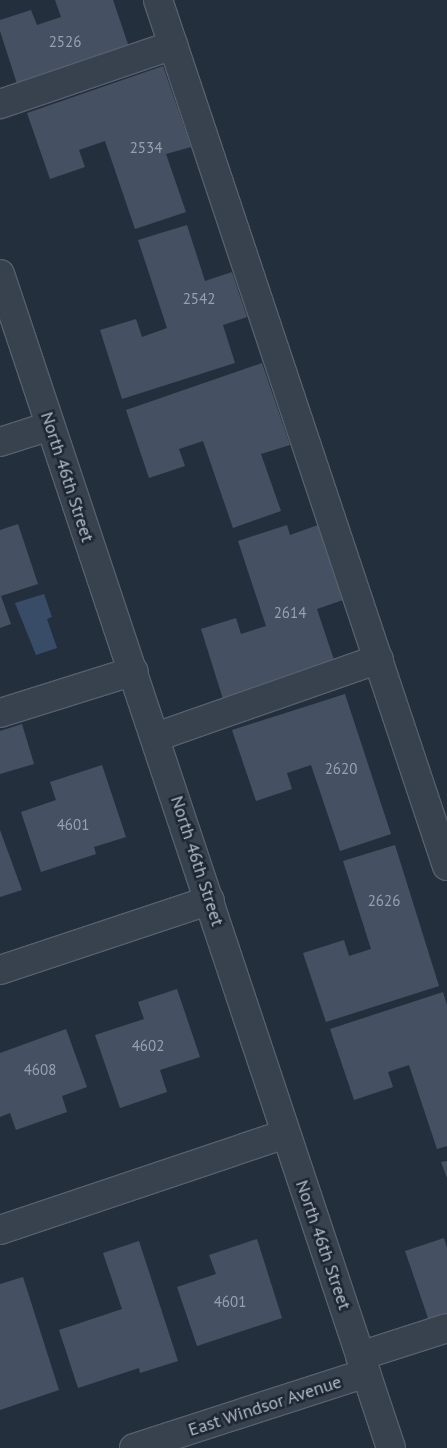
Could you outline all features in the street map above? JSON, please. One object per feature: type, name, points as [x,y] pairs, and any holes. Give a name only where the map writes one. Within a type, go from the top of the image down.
[{"type":"street","points":[[158,0],[447,866]]},
{"type":"street","points":[[0,104],[173,45]]},
{"type":"street","name":"North 46th Street","points":[[0,274],[156,737],[285,1134],[391,1448]]},
{"type":"street","points":[[0,442],[50,426]]},
{"type":"street","points":[[156,737],[379,660]]},
{"type":"street","points":[[0,713],[134,671]]},
{"type":"street","points":[[0,970],[210,900]]},
{"type":"street","points":[[0,1230],[285,1134]]},
{"type":"street","name":"East Windsor Avenue","points":[[134,1448],[363,1364],[447,1328]]},
{"type":"water","points":[[44,594],[52,617],[47,619],[57,648],[36,655],[15,603]]},
{"type":"building","points":[[55,0],[113,0],[131,53],[19,90],[0,31],[0,20],[31,10],[37,25],[61,17]]},
{"type":"building","points":[[163,66],[191,147],[166,154],[186,212],[135,229],[105,141],[79,150],[85,167],[50,179],[27,113]]},
{"type":"building","points":[[187,225],[205,281],[232,272],[247,317],[223,325],[235,363],[122,399],[100,330],[136,319],[142,337],[167,328],[138,240]]},
{"type":"building","points":[[262,363],[290,445],[261,454],[281,511],[233,528],[203,441],[179,449],[185,466],[149,478],[126,410]]},
{"type":"building","points":[[18,524],[38,584],[1,596],[11,624],[0,628],[0,530]]},
{"type":"building","points":[[287,525],[290,535],[318,525],[343,600],[317,609],[335,663],[223,699],[201,629],[236,618],[241,634],[266,626],[238,541]]},
{"type":"building","points":[[345,694],[391,834],[340,851],[311,765],[287,773],[292,789],[256,801],[232,730]]},
{"type":"building","points":[[22,724],[34,764],[0,774],[0,731]]},
{"type":"building","points":[[102,765],[126,837],[94,847],[96,854],[41,872],[21,812],[56,800],[50,782]]},
{"type":"building","points":[[0,830],[22,890],[0,897]]},
{"type":"building","points":[[395,845],[439,986],[326,1022],[303,953],[344,940],[349,956],[371,949],[343,861]]},
{"type":"building","points":[[177,989],[200,1057],[160,1070],[167,1092],[120,1108],[95,1035],[144,1019],[138,1002]]},
{"type":"building","points":[[443,992],[447,1005],[447,1146],[437,1149],[409,1065],[388,1072],[393,1087],[354,1100],[330,1029]]},
{"type":"building","points":[[66,1029],[87,1087],[62,1096],[67,1112],[16,1130],[10,1113],[0,1117],[0,1053]]},
{"type":"building","points":[[447,1161],[447,1178],[441,1162]]},
{"type":"building","points":[[444,1238],[447,1248],[447,1315],[429,1321],[405,1251]]},
{"type":"building","points":[[257,1239],[282,1318],[197,1346],[177,1287],[216,1274],[209,1255]]},
{"type":"building","points":[[139,1241],[178,1361],[140,1373],[139,1368],[78,1388],[59,1330],[122,1309],[103,1253]]},
{"type":"building","points":[[23,1277],[59,1390],[0,1410],[0,1284]]}]
